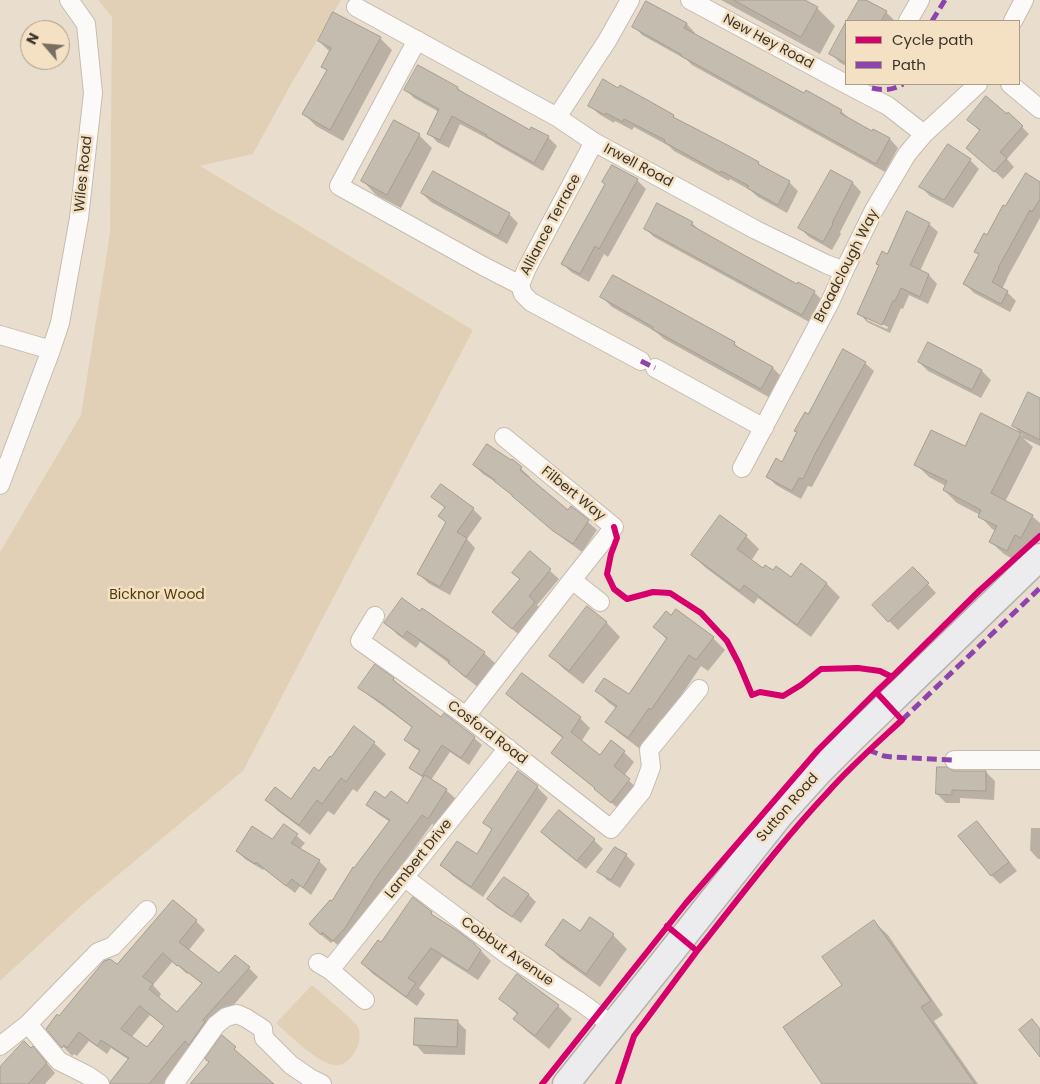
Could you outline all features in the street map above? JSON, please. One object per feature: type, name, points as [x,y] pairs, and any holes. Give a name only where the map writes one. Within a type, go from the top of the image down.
[{"type":"main road","name":"Sutton Road","points":[[566,1084],[787,807],[853,738],[1040,557]]},
{"type":"street","name":"Wiles Road","points":[[0,485],[60,323],[79,218],[93,93],[86,24],[69,0]]},
{"type":"street","points":[[557,117],[607,42],[630,0]]},
{"type":"street","name":"New Hey Road","points":[[690,0],[845,83]]},
{"type":"street","points":[[909,20],[920,0]]},
{"type":"street","points":[[1013,20],[1024,0]]},
{"type":"street","name":"Irwell Road","points":[[356,7],[557,117],[594,142],[756,230],[844,271]]},
{"type":"street","points":[[417,40],[340,186],[520,285]]},
{"type":"street","name":"New Hey Road","points":[[850,85],[872,90],[888,106],[924,134]]},
{"type":"street","name":"Broadclough Way","points":[[742,468],[830,302],[874,210],[907,154],[924,134],[977,85]]},
{"type":"street","points":[[1011,85],[1040,109]]},
{"type":"street","name":"Alliance Terrace","points":[[594,142],[527,268],[520,285],[523,294],[531,302],[764,428]]},
{"type":"street","points":[[0,334],[51,350]]},
{"type":"street","name":"Filbert Way","points":[[466,716],[614,527],[504,437]]},
{"type":"street","points":[[572,580],[600,602]]},
{"type":"street","name":"Cosford Road","points":[[375,616],[360,641],[466,716],[610,829],[642,791],[650,767],[649,750],[699,689]]},
{"type":"street","name":"Lambert Drive","points":[[365,1000],[324,967],[405,878],[508,748]]},
{"type":"street","points":[[954,760],[1040,760]]},
{"type":"street","name":"Cobbut Avenue","points":[[405,878],[509,956],[579,1001],[612,1025]]},
{"type":"street","points":[[0,1046],[28,1024],[98,952],[113,946],[147,910]]},
{"type":"street","points":[[174,1084],[216,1025],[226,1017],[236,1014],[263,1029],[264,1038],[291,1065],[322,1084]]},
{"type":"street","points":[[28,1024],[59,1062],[87,1075],[100,1084]]},
{"type":"green space","name":"Bicknor Wood","points":[[98,0],[341,0],[290,86],[253,154],[200,166],[473,330],[243,771],[82,905],[0,981],[0,552],[81,415],[110,233],[112,17]]},
{"type":"green space","points":[[312,985],[358,1027],[360,1038],[357,1049],[350,1059],[340,1065],[333,1065],[316,1057],[297,1043],[276,1023]]},
{"type":"building","points":[[734,0],[805,0],[818,7],[801,37]]},
{"type":"building","points":[[859,0],[866,0],[887,11],[882,20],[848,20]]},
{"type":"building","points":[[646,1],[687,23],[684,28],[804,93],[806,90],[842,110],[840,113],[872,131],[873,129],[890,138],[876,164],[632,27]]},
{"type":"building","points":[[333,12],[381,37],[330,130],[302,114],[327,70],[321,67],[331,48],[318,41]]},
{"type":"building","points":[[845,24],[845,62],[829,54]]},
{"type":"building","points":[[418,65],[530,130],[531,127],[549,136],[534,163],[452,116],[440,140],[427,134],[439,109],[404,90]]},
{"type":"building","points":[[603,79],[618,88],[620,85],[674,115],[673,117],[759,162],[758,164],[790,181],[778,205],[747,188],[749,186],[721,171],[720,173],[664,142],[665,140],[624,119],[623,122],[588,106]]},
{"type":"building","points":[[986,96],[1023,126],[1000,152],[1007,158],[994,172],[966,148],[980,130],[967,120]]},
{"type":"building","points":[[394,120],[420,134],[387,195],[361,181]]},
{"type":"building","points":[[948,144],[971,159],[944,200],[919,187]]},
{"type":"building","points":[[612,165],[638,179],[599,249],[595,246],[580,274],[561,264],[605,184],[602,182]]},
{"type":"building","points":[[831,170],[853,182],[823,242],[798,228]]},
{"type":"building","points":[[433,171],[510,213],[498,236],[421,193]]},
{"type":"building","points":[[1026,173],[1040,182],[1040,199],[1032,212],[1030,210],[992,282],[1008,291],[1001,304],[963,284],[979,254],[974,252],[984,233],[987,235],[1003,205],[1005,206]]},
{"type":"building","points":[[657,203],[693,222],[691,225],[742,254],[797,284],[798,282],[815,291],[802,315],[644,229]]},
{"type":"building","points":[[907,211],[930,223],[910,265],[929,274],[920,297],[901,288],[882,325],[857,314],[879,265],[876,264],[882,251],[887,254]]},
{"type":"building","points":[[613,275],[735,342],[734,345],[773,367],[761,389],[652,329],[653,327],[600,297]]},
{"type":"building","points":[[928,342],[982,370],[972,390],[918,362]]},
{"type":"building","points":[[843,349],[866,362],[803,479],[799,478],[792,491],[766,477],[776,458],[782,462],[797,432],[794,431],[805,412],[808,414]]},
{"type":"building","points":[[1028,392],[1040,398],[1040,440],[1012,426]]},
{"type":"building","points":[[981,413],[1021,433],[991,493],[1033,515],[1021,538],[1015,535],[1007,551],[989,542],[997,526],[978,517],[981,510],[943,490],[947,481],[914,465],[931,430],[965,446]]},
{"type":"building","points":[[487,444],[522,467],[520,470],[568,510],[571,506],[589,520],[573,544],[553,531],[495,480],[473,465]]},
{"type":"building","points":[[441,484],[474,508],[457,532],[467,538],[440,587],[417,574],[446,522],[438,516],[445,507],[431,497]]},
{"type":"building","points":[[720,515],[747,535],[737,549],[763,568],[765,565],[773,570],[776,566],[791,577],[801,563],[827,583],[797,625],[744,585],[740,591],[691,555]]},
{"type":"building","points":[[530,551],[551,569],[529,596],[535,602],[512,629],[492,612],[520,579],[512,573]]},
{"type":"building","points":[[913,567],[929,583],[888,622],[872,605]]},
{"type":"building","points":[[402,598],[420,611],[422,608],[485,652],[466,677],[448,663],[450,661],[407,631],[403,637],[384,623]]},
{"type":"building","points":[[587,606],[607,622],[569,671],[549,656]]},
{"type":"building","points":[[676,609],[714,637],[696,660],[689,655],[651,710],[649,708],[628,738],[605,722],[617,706],[595,691],[604,678],[629,694],[667,638],[653,627],[666,611],[671,615]]},
{"type":"building","points":[[375,664],[441,717],[444,713],[475,737],[461,758],[442,745],[422,776],[409,768],[420,750],[404,740],[412,727],[383,704],[358,688]]},
{"type":"building","points":[[522,673],[581,717],[571,732],[600,755],[611,740],[625,751],[614,766],[630,779],[611,803],[551,753],[563,737],[506,694]]},
{"type":"building","points":[[354,726],[375,742],[346,782],[341,778],[322,804],[317,800],[299,825],[265,800],[275,787],[291,799],[314,767],[319,771]]},
{"type":"building","points":[[937,767],[947,767],[954,771],[986,771],[986,791],[952,790],[952,795],[936,794]]},
{"type":"building","points":[[518,771],[538,786],[471,887],[440,865],[457,841],[477,854],[492,829],[483,823]]},
{"type":"building","points":[[425,775],[447,789],[428,819],[422,815],[378,875],[345,928],[333,941],[322,932],[321,935],[309,924],[330,900],[332,901],[353,867],[390,820],[366,805],[375,791],[385,798],[391,791],[407,803]]},
{"type":"building","points":[[559,810],[595,839],[577,861],[541,832]]},
{"type":"building","points":[[977,821],[1009,862],[991,876],[958,836]]},
{"type":"building","points":[[284,824],[298,834],[291,843],[320,860],[303,888],[292,879],[286,886],[256,862],[255,864],[236,851],[252,826],[272,839]]},
{"type":"building","points":[[615,847],[627,854],[611,880],[597,872]]},
{"type":"building","points":[[504,877],[529,894],[512,917],[487,899]]},
{"type":"building","points":[[413,897],[432,912],[431,914],[458,931],[481,950],[468,971],[431,948],[408,978],[416,983],[406,997],[361,963],[378,940],[381,942]]},
{"type":"building","points":[[173,900],[197,920],[179,942],[219,973],[235,955],[250,967],[203,1020],[205,1022],[189,1045],[185,1041],[149,1084],[110,1084],[129,1058],[101,1040],[97,1046],[79,1032],[67,1048],[64,1045],[62,1048],[46,1029],[104,961],[110,959],[117,964]],"holes":[[[163,953],[177,966],[202,983],[177,1012],[149,989],[153,984],[143,977]],[[140,1006],[164,1026],[147,1047],[121,1029]]]},
{"type":"building","points":[[590,917],[614,934],[586,974],[545,945],[563,919],[580,931]]},
{"type":"building","points":[[874,920],[931,1001],[921,1007],[975,1084],[822,1084],[783,1027],[842,985],[822,957]]},
{"type":"building","points":[[517,974],[559,1005],[535,1036],[513,1019],[518,1013],[499,999]]},
{"type":"building","points":[[415,1018],[458,1020],[457,1047],[414,1045]]},
{"type":"building","points":[[1032,1019],[1040,1029],[1040,1057],[1019,1030]]},
{"type":"building","points":[[222,1035],[236,1047],[234,1049],[274,1084],[190,1084],[209,1062],[205,1059]]},
{"type":"building","points":[[24,1041],[31,1048],[33,1046],[47,1063],[28,1084],[0,1084],[0,1067]]},
{"type":"marked path","points":[[933,20],[945,0]]},
{"type":"marked path","points":[[872,88],[888,89],[901,85]]},
{"type":"marked path","points":[[641,361],[655,368]]},
{"type":"marked path","points":[[902,720],[1040,588]]},
{"type":"marked path","points":[[868,750],[892,757],[954,760]]},
{"type":"cycle path","points":[[614,527],[617,538],[607,574],[614,589],[627,599],[653,592],[670,593],[701,613],[727,641],[752,695],[760,692],[783,696],[821,669],[858,668],[880,671],[892,677],[876,692],[902,720],[837,782],[794,830],[697,951],[667,926]]},
{"type":"cycle path","points":[[892,677],[979,591],[1040,536]]},
{"type":"cycle path","points":[[542,1084],[686,903],[818,750],[876,692]]},
{"type":"cycle path","points":[[618,1084],[634,1036],[697,951]]}]
